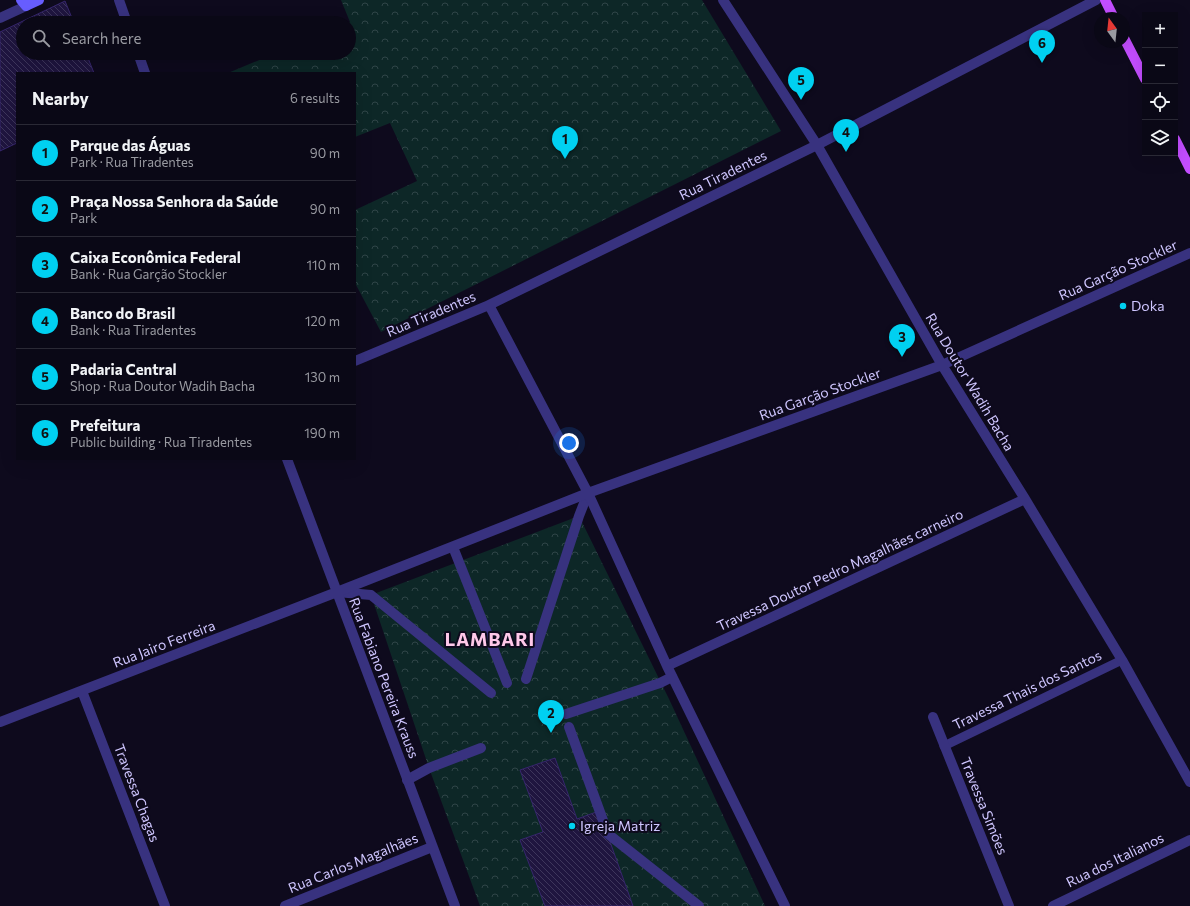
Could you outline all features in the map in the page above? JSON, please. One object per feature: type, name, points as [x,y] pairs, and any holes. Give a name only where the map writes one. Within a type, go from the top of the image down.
[{"type":"main road","points":[[23,3],[39,0]]},
{"type":"main road","points":[[1105,0],[1111,12]]},
{"type":"main road","points":[[1129,48],[1142,73]]},
{"type":"main road","points":[[1178,145],[1190,169]]},
{"type":"street","points":[[119,0],[125,16]]},
{"type":"street","name":"Rua Doutor Wadih Bacha","points":[[723,0],[817,145],[942,365],[1122,660],[1190,782]]},
{"type":"street","name":"Rua Tiradentes","points":[[356,361],[490,305],[817,145],[1096,0]]},
{"type":"street","points":[[0,18],[23,3]]},
{"type":"street","points":[[140,60],[145,72]]},
{"type":"street","name":"Rua Garção Stockler","points":[[453,547],[588,493],[942,365],[1190,253]]},
{"type":"street","points":[[490,305],[588,493],[672,678],[785,906]]},
{"type":"street","name":"Rua Fabiano Pereira Krauss","points":[[287,460],[455,906]]},
{"type":"street","points":[[526,679],[579,516],[588,493]]},
{"type":"street","name":"Travessa Doutor Pedro Magalhães carneiro","points":[[667,666],[1025,499]]},
{"type":"street","points":[[453,547],[507,683]]},
{"type":"street","name":"Rua Jairo Ferreira","points":[[0,722],[453,547]]},
{"type":"street","points":[[337,592],[371,595],[490,693]]},
{"type":"street","points":[[566,714],[672,678]]},
{"type":"street","name":"Travessa Chagas","points":[[82,691],[165,906]]},
{"type":"street","name":"Travessa Simões","points":[[933,717],[1009,906]]},
{"type":"street","points":[[568,727],[608,834],[699,906]]},
{"type":"street","points":[[408,780],[429,768],[481,748]]},
{"type":"street","name":"Rua dos Italianos","points":[[1053,906],[1190,840]]},
{"type":"street","name":"Rua Carlos Magalhães","points":[[285,906],[432,846]]},
{"type":"lane","name":"Travessa Thais dos Santos","points":[[944,746],[1122,660]]},
{"type":"green space","points":[[341,0],[702,0],[781,131],[381,332],[356,285],[356,210],[417,181],[390,123],[356,137],[356,72],[230,72],[259,60],[356,60],[356,16],[348,16]]},
{"type":"green space","points":[[579,516],[669,699],[765,906],[480,906],[429,768],[371,595]]},
{"type":"building","points":[[65,1],[71,16],[34,16]]},
{"type":"building","points":[[16,24],[16,60],[89,60],[94,72],[16,72],[16,143],[0,151],[0,32]]},
{"type":"building","name":"Igreja Matriz","points":[[555,758],[577,819],[599,811],[633,906],[545,906],[520,840],[543,832],[520,770]]},
{"type":"place","name":"Prefeitura","points":[[1042,63]]},
{"type":"place","name":"Padaria Central","points":[[801,100]]},
{"type":"place","name":"Banco do Brasil","points":[[846,152]]},
{"type":"place","name":"Parque das Águas","points":[[565,159]]},
{"type":"place","name":"Doka","points":[[1123,306]]},
{"type":"place","name":"Caixa Econômica Federal","points":[[902,357]]},
{"type":"place","name":"Praça Nossa Senhora da Saúde","points":[[551,733]]},
{"type":"place","name":"Igreja Matriz","points":[[572,826]]},
{"type":"district","name":"LAMBARI","points":[[490,640]]}]
